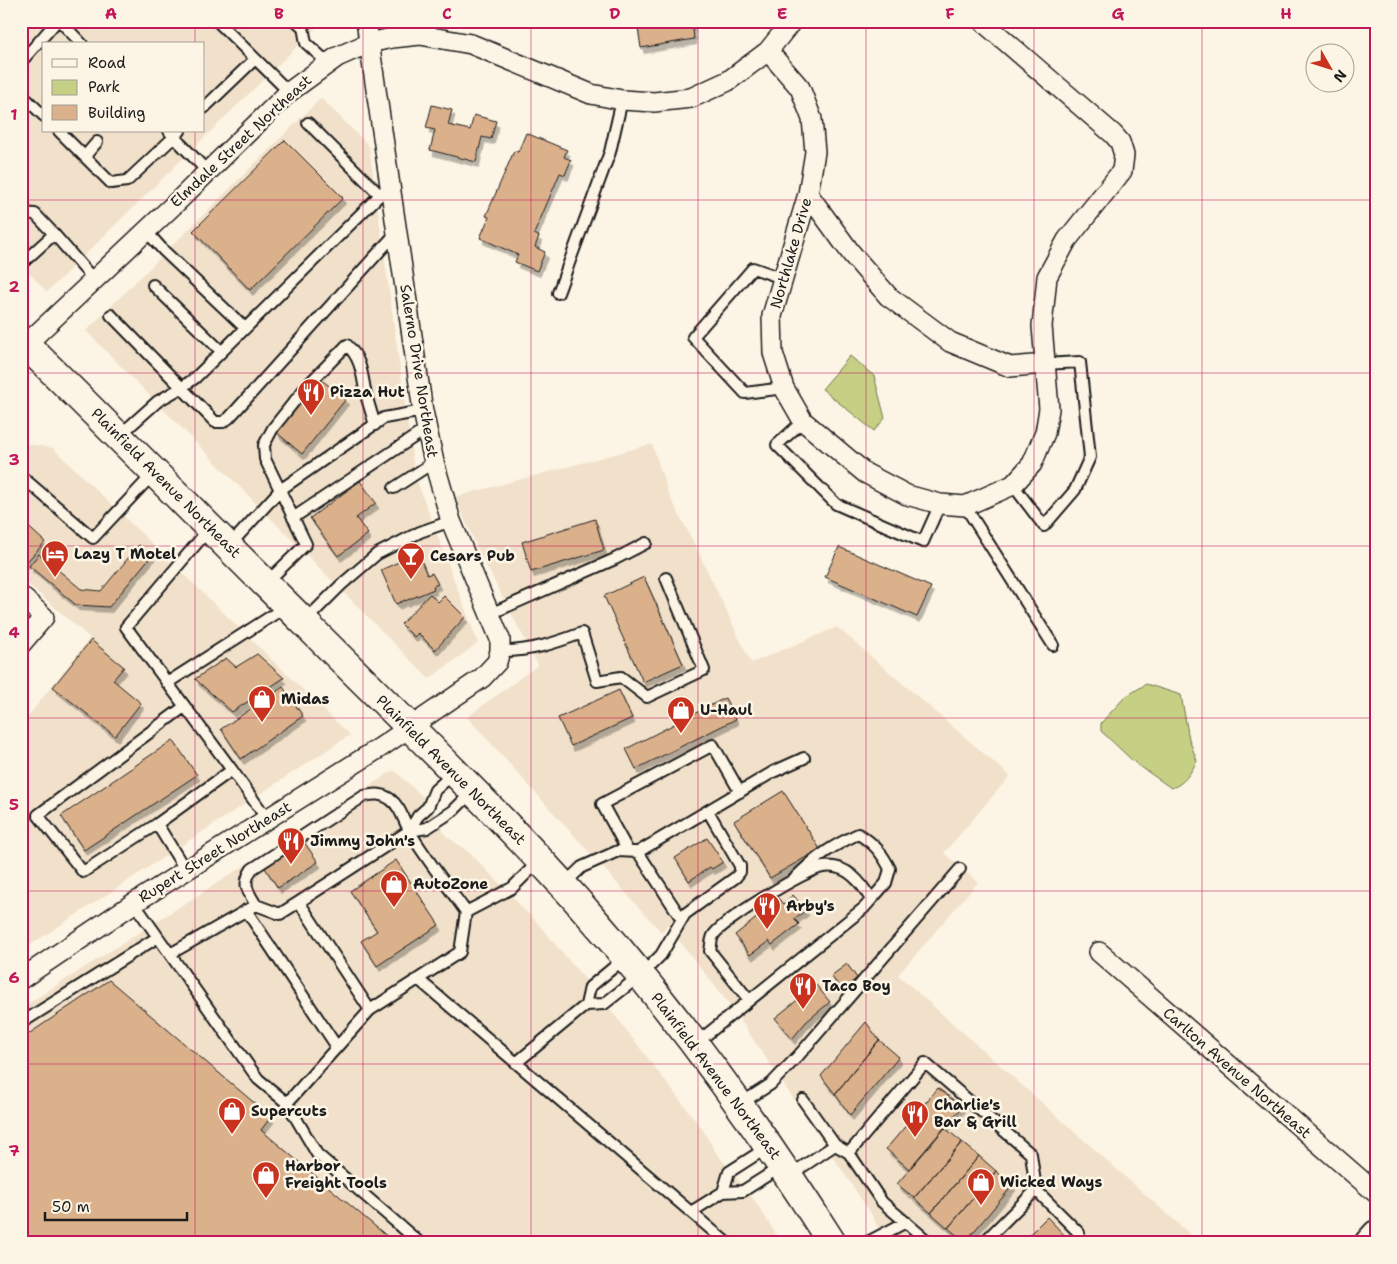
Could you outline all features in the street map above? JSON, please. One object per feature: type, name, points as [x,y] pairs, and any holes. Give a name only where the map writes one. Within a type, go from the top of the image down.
[{"type":"main road","name":"Plainfield Avenue Northeast","points":[[23,344],[119,436],[410,727],[563,885],[633,967],[740,1104],[832,1243]]},
{"type":"main road","points":[[1368,1243],[1376,1234]]},
{"type":"street","name":"Salerno Drive Northeast","points":[[366,21],[384,190],[397,232],[424,420],[434,462],[452,521],[500,639],[500,651]]},
{"type":"street","name":"Elmdale Street Northeast","points":[[23,344],[146,231],[289,92],[328,63],[369,43],[420,34],[471,44],[591,94],[622,100],[654,102],[691,98],[728,80],[768,51],[792,21]]},
{"type":"street","name":"Northlake Drive","points":[[768,51],[800,88],[812,119],[815,152],[808,194],[772,316],[773,353],[784,388],[803,421],[866,473],[907,495],[940,504],[966,506],[1012,486],[1032,464],[1045,433],[1049,409],[1042,326],[1047,276],[1067,240],[1122,171],[1124,155],[1120,142],[1114,134],[982,21]]},
{"type":"street","points":[[808,194],[852,253],[888,296],[950,342],[1010,367],[1044,364]]},
{"type":"street","points":[[21,596],[44,617],[21,644]]},
{"type":"street","points":[[410,727],[482,678],[497,662],[500,651]]},
{"type":"street","name":"Rupert Street Northeast","points":[[21,979],[134,903],[410,727]]},
{"type":"street","name":"Carlton Avenue Northeast","points":[[1099,952],[1376,1194]]},
{"type":"lane","points":[[21,62],[58,21],[80,42]]},
{"type":"lane","points":[[217,21],[289,92]]},
{"type":"lane","points":[[302,23],[306,43],[328,63]]},
{"type":"lane","points":[[205,107],[255,58]]},
{"type":"lane","points":[[21,94],[42,114]]},
{"type":"lane","points":[[558,293],[610,152],[622,100]]},
{"type":"lane","points":[[119,436],[158,401],[195,378],[384,190],[308,123]]},
{"type":"lane","points":[[60,132],[111,183],[127,181],[174,133],[208,172]]},
{"type":"lane","points":[[84,156],[97,142]]},
{"type":"lane","points":[[21,213],[34,214],[94,280]]},
{"type":"lane","points":[[146,231],[164,251],[245,328]]},
{"type":"lane","points":[[111,315],[215,422],[223,422],[229,418],[397,232]]},
{"type":"lane","points":[[21,264],[54,234]]},
{"type":"lane","points":[[782,278],[753,268],[692,337],[745,393],[784,388]]},
{"type":"lane","points":[[154,285],[221,351]]},
{"type":"lane","points":[[266,584],[306,544],[265,459],[264,445],[273,428],[305,388],[347,345],[360,363],[375,425]]},
{"type":"lane","points":[[1012,486],[1044,526],[1075,490],[1090,456],[1080,362],[1044,364]]},
{"type":"lane","points":[[267,819],[126,627],[219,537],[280,490],[384,418],[424,420]]},
{"type":"lane","points":[[293,518],[424,420]]},
{"type":"lane","points":[[803,421],[777,445],[836,504],[923,542],[940,504]]},
{"type":"lane","points":[[394,488],[434,462]]},
{"type":"lane","points":[[21,476],[93,538],[155,472]]},
{"type":"lane","points":[[966,506],[1053,645]]},
{"type":"lane","points":[[167,683],[296,614],[341,585],[377,554],[420,532],[452,521]]},
{"type":"lane","points":[[490,614],[615,559],[646,543]]},
{"type":"lane","points":[[500,651],[517,652],[554,643],[582,633],[597,681],[621,676],[647,697],[704,670],[666,578]]},
{"type":"lane","points":[[184,707],[38,815],[83,872],[156,824],[232,770]]},
{"type":"lane","points":[[681,918],[633,852],[602,804],[713,745],[740,792]]},
{"type":"lane","points":[[563,885],[582,867],[618,851],[633,852],[708,811],[773,772],[804,758]]},
{"type":"lane","points":[[409,831],[418,816],[428,807],[435,790],[464,782]]},
{"type":"lane","points":[[287,1104],[370,1010],[460,952],[466,912],[409,831],[401,812],[391,800],[383,795],[364,796],[252,869],[248,876],[246,885],[256,904],[280,914],[409,831],[427,828],[453,811],[464,782]]},
{"type":"lane","points":[[586,1005],[590,987],[661,955],[681,918],[740,872],[740,866],[735,856],[708,811]]},
{"type":"lane","points":[[156,824],[186,871]]},
{"type":"lane","points":[[694,1045],[864,908],[886,883],[890,869],[883,855],[870,840],[858,834],[842,841],[813,860],[793,881]]},
{"type":"lane","points":[[466,912],[512,888],[540,860]]},
{"type":"lane","points":[[749,1000],[710,951],[713,935],[751,905],[793,881],[824,867],[842,869],[856,878],[871,900]]},
{"type":"lane","points":[[740,1104],[772,1084],[960,869]]},
{"type":"lane","points":[[299,902],[370,1010]]},
{"type":"lane","points":[[134,903],[258,1079],[287,1104],[317,1154],[420,1243]]},
{"type":"lane","points":[[170,954],[256,904]]},
{"type":"lane","points":[[246,910],[337,1047]]},
{"type":"lane","points":[[21,1023],[158,937]]},
{"type":"lane","points":[[516,1063],[586,1005],[604,1004],[633,967]]},
{"type":"lane","points":[[418,979],[691,1212],[715,1239],[727,1243]]},
{"type":"lane","points":[[849,1153],[925,1064],[1031,1154],[1036,1190],[1079,1233]]},
{"type":"lane","points":[[803,1100],[835,1145],[849,1153],[882,1202],[930,1243]]},
{"type":"lane","points":[[723,1192],[729,1172],[780,1162],[835,1145]]},
{"type":"lane","points":[[691,1212],[723,1192],[743,1191],[780,1162]]},
{"type":"lane","points":[[982,1243],[1036,1190]]},
{"type":"lane","points":[[866,1243],[906,1222]]},
{"type":"shaded area","points":[[21,21],[323,21],[47,292],[21,265]]},
{"type":"shaded area","points":[[321,98],[369,146],[415,476],[478,643],[429,679],[86,331]]},
{"type":"shaded area","points":[[21,443],[53,448],[350,735],[21,951],[21,725],[90,638],[21,578]]},
{"type":"shaded area","points":[[652,444],[669,495],[751,663],[837,627],[1010,776],[944,853],[978,882],[898,975],[1200,1243],[886,1243],[870,1212],[732,1008],[667,925],[662,933],[467,717],[538,665],[479,552],[455,497]]},
{"type":"shaded area","points":[[394,770],[423,797],[441,824],[445,835],[470,853],[516,900],[610,1009],[703,1130],[715,1151],[755,1201],[776,1234],[785,1243],[21,1243],[21,1008]]},
{"type":"green space","points":[[850,356],[874,376],[885,418],[874,431],[822,389]]},
{"type":"green space","points":[[1146,684],[1181,695],[1189,739],[1197,761],[1190,774],[1180,784],[1171,788],[1134,762],[1101,731],[1101,723],[1125,697]]},
{"type":"building","points":[[637,21],[692,21],[694,39],[641,48]]},
{"type":"building","points":[[432,105],[452,110],[448,125],[470,130],[474,115],[496,121],[491,139],[482,137],[476,162],[430,150],[435,130],[426,128]]},
{"type":"building","points":[[526,133],[567,150],[564,157],[571,160],[565,175],[560,173],[534,234],[539,236],[535,247],[545,252],[537,271],[515,262],[518,255],[480,238],[489,217],[486,216],[514,151],[518,152]]},
{"type":"building","points":[[285,140],[343,198],[250,290],[193,231]]},
{"type":"building","name":"Pizza Hut","points":[[319,378],[346,399],[302,454],[276,432]]},
{"type":"building","points":[[360,481],[376,503],[356,518],[368,534],[338,556],[310,518]]},
{"type":"building","points":[[595,519],[604,550],[531,572],[522,542]]},
{"type":"building","name":"Lazy T Motel","points":[[21,520],[45,542],[21,568]]},
{"type":"building","name":"Lazy T Motel","points":[[139,545],[152,555],[109,607],[76,605],[29,566],[39,554],[81,589],[101,591]]},
{"type":"building","points":[[839,547],[931,587],[917,617],[825,577]]},
{"type":"building","name":"Cesars Pub","points":[[418,553],[427,575],[432,573],[438,584],[433,586],[434,589],[396,604],[381,570]]},
{"type":"building","points":[[644,577],[683,664],[643,682],[604,596]]},
{"type":"building","points":[[430,594],[438,602],[444,596],[465,617],[435,650],[418,633],[414,637],[401,624]]},
{"type":"building","points":[[91,640],[124,667],[113,680],[141,703],[115,736],[53,687]]},
{"type":"building","points":[[257,654],[284,678],[232,712],[195,679],[226,658],[236,667]]},
{"type":"building","name":"Midas","points":[[283,687],[303,716],[241,759],[221,729]]},
{"type":"building","points":[[619,690],[632,718],[571,746],[558,718]]},
{"type":"building","name":"U-Haul","points":[[725,698],[736,719],[636,769],[626,749]]},
{"type":"building","points":[[173,740],[197,775],[84,850],[61,816]]},
{"type":"building","points":[[783,791],[820,849],[770,878],[734,821]]},
{"type":"building","points":[[707,838],[723,862],[712,869],[710,867],[689,881],[675,858]]},
{"type":"building","name":"Jimmy John's","points":[[304,842],[318,862],[278,888],[265,868]]},
{"type":"building","name":"AutoZone","points":[[396,860],[439,925],[377,966],[361,941],[377,931],[350,891]]},
{"type":"building","name":"Arby's","points":[[793,895],[806,910],[794,919],[799,924],[772,945],[769,941],[750,955],[735,935],[759,916],[756,913],[765,906],[766,908],[778,898],[783,904]]},
{"type":"building","points":[[847,964],[857,978],[842,990],[831,976]]},
{"type":"building","points":[[109,980],[271,1117],[261,1130],[395,1243],[21,1243],[21,1039]]},
{"type":"building","name":"Taco Boy","points":[[816,985],[830,1002],[806,1022],[792,1039],[775,1018]]},
{"type":"building","points":[[866,1022],[879,1040],[835,1094],[821,1076]]},
{"type":"building","points":[[879,1040],[899,1057],[850,1115],[835,1094]]},
{"type":"building","name":"Charlie's Bar & Grill","points":[[938,1088],[962,1107],[909,1169],[886,1149]]},
{"type":"building","points":[[945,1128],[962,1142],[914,1198],[897,1184]]},
{"type":"building","points":[[962,1142],[979,1156],[931,1213],[914,1198]]},
{"type":"building","points":[[979,1156],[996,1171],[948,1228],[931,1213]]},
{"type":"building","name":"Wicked Ways","points":[[996,1171],[1013,1185],[965,1242],[948,1228]]},
{"type":"building","points":[[1047,1217],[1072,1243],[1021,1243]]},
{"type":"place","name":"Pizza Hut","points":[[311,416]]},
{"type":"place","name":"Lazy T Motel","points":[[55,578]]},
{"type":"place","name":"Cesars Pub","points":[[411,580]]},
{"type":"place","name":"Midas","points":[[262,723]]},
{"type":"place","name":"U-Haul","points":[[681,734]]},
{"type":"place","name":"Jimmy John's","points":[[291,865]]},
{"type":"place","name":"AutoZone","points":[[394,908]]},
{"type":"place","name":"Arby's","points":[[767,930]]},
{"type":"place","name":"Taco Boy","points":[[803,1010]]},
{"type":"place","name":"Supercuts","points":[[232,1135]]},
{"type":"place","name":"Charlie's Bar & Grill","points":[[915,1138]]},
{"type":"place","name":"Harbor Freight Tools","points":[[266,1199]]},
{"type":"place","name":"Wicked Ways","points":[[981,1206]]}]
